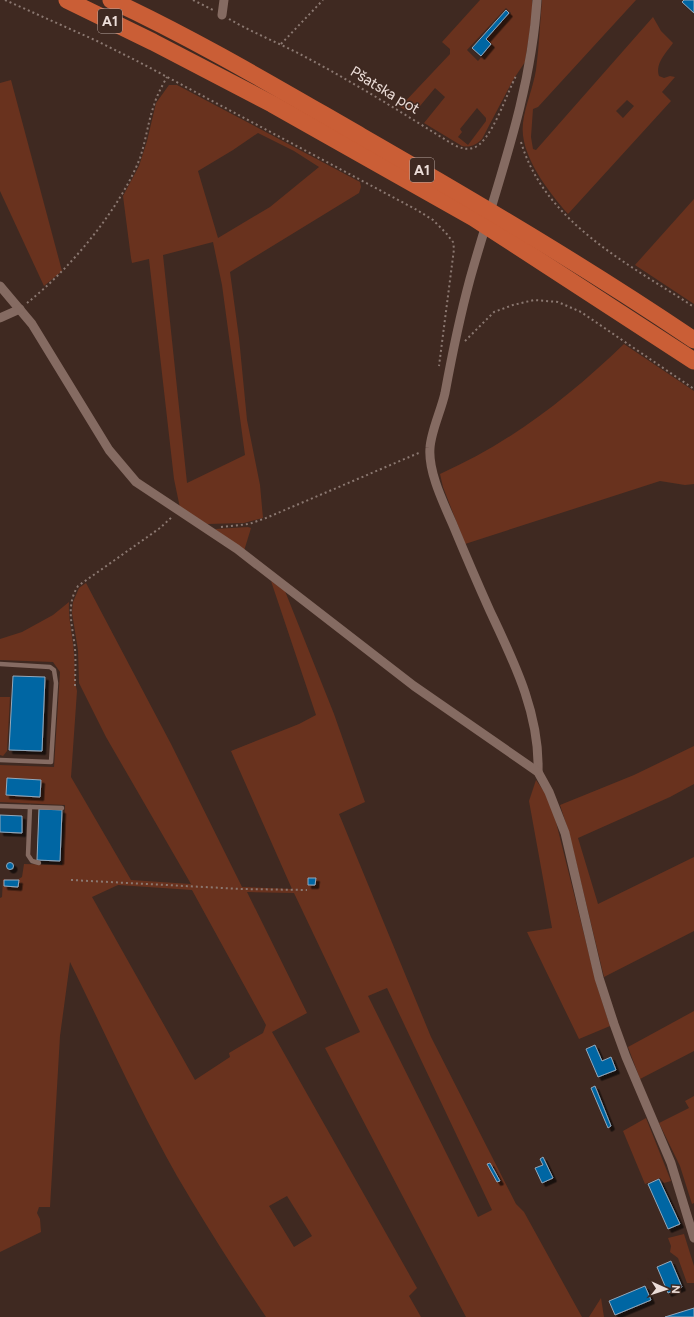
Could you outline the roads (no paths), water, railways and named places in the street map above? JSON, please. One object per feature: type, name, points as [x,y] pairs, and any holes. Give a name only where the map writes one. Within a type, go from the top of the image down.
[{"type":"highway","name":"A1","points":[[68,0],[272,104],[474,218],[694,361]]},
{"type":"highway","name":"A1","points":[[111,0],[141,14],[282,90],[481,205],[694,340]]},
{"type":"street","points":[[222,15],[224,0]]},
{"type":"street","points":[[537,0],[531,64],[515,131],[470,280],[452,353],[441,410],[430,449],[432,466],[439,492],[472,571],[511,654],[527,698],[534,723],[538,746],[538,772],[565,832],[599,978],[626,1057],[671,1163],[694,1238]]},
{"type":"street","points":[[0,286],[20,309],[45,345],[109,450],[136,482],[237,549],[414,686],[538,772]]},
{"type":"street","points":[[0,318],[20,309]]},
{"type":"lane","points":[[0,664],[50,667],[54,670],[56,683],[51,762],[0,760]]},
{"type":"lane","points":[[0,806],[62,808]]},
{"type":"lane","points":[[30,807],[28,855],[32,861],[39,863]]}]
